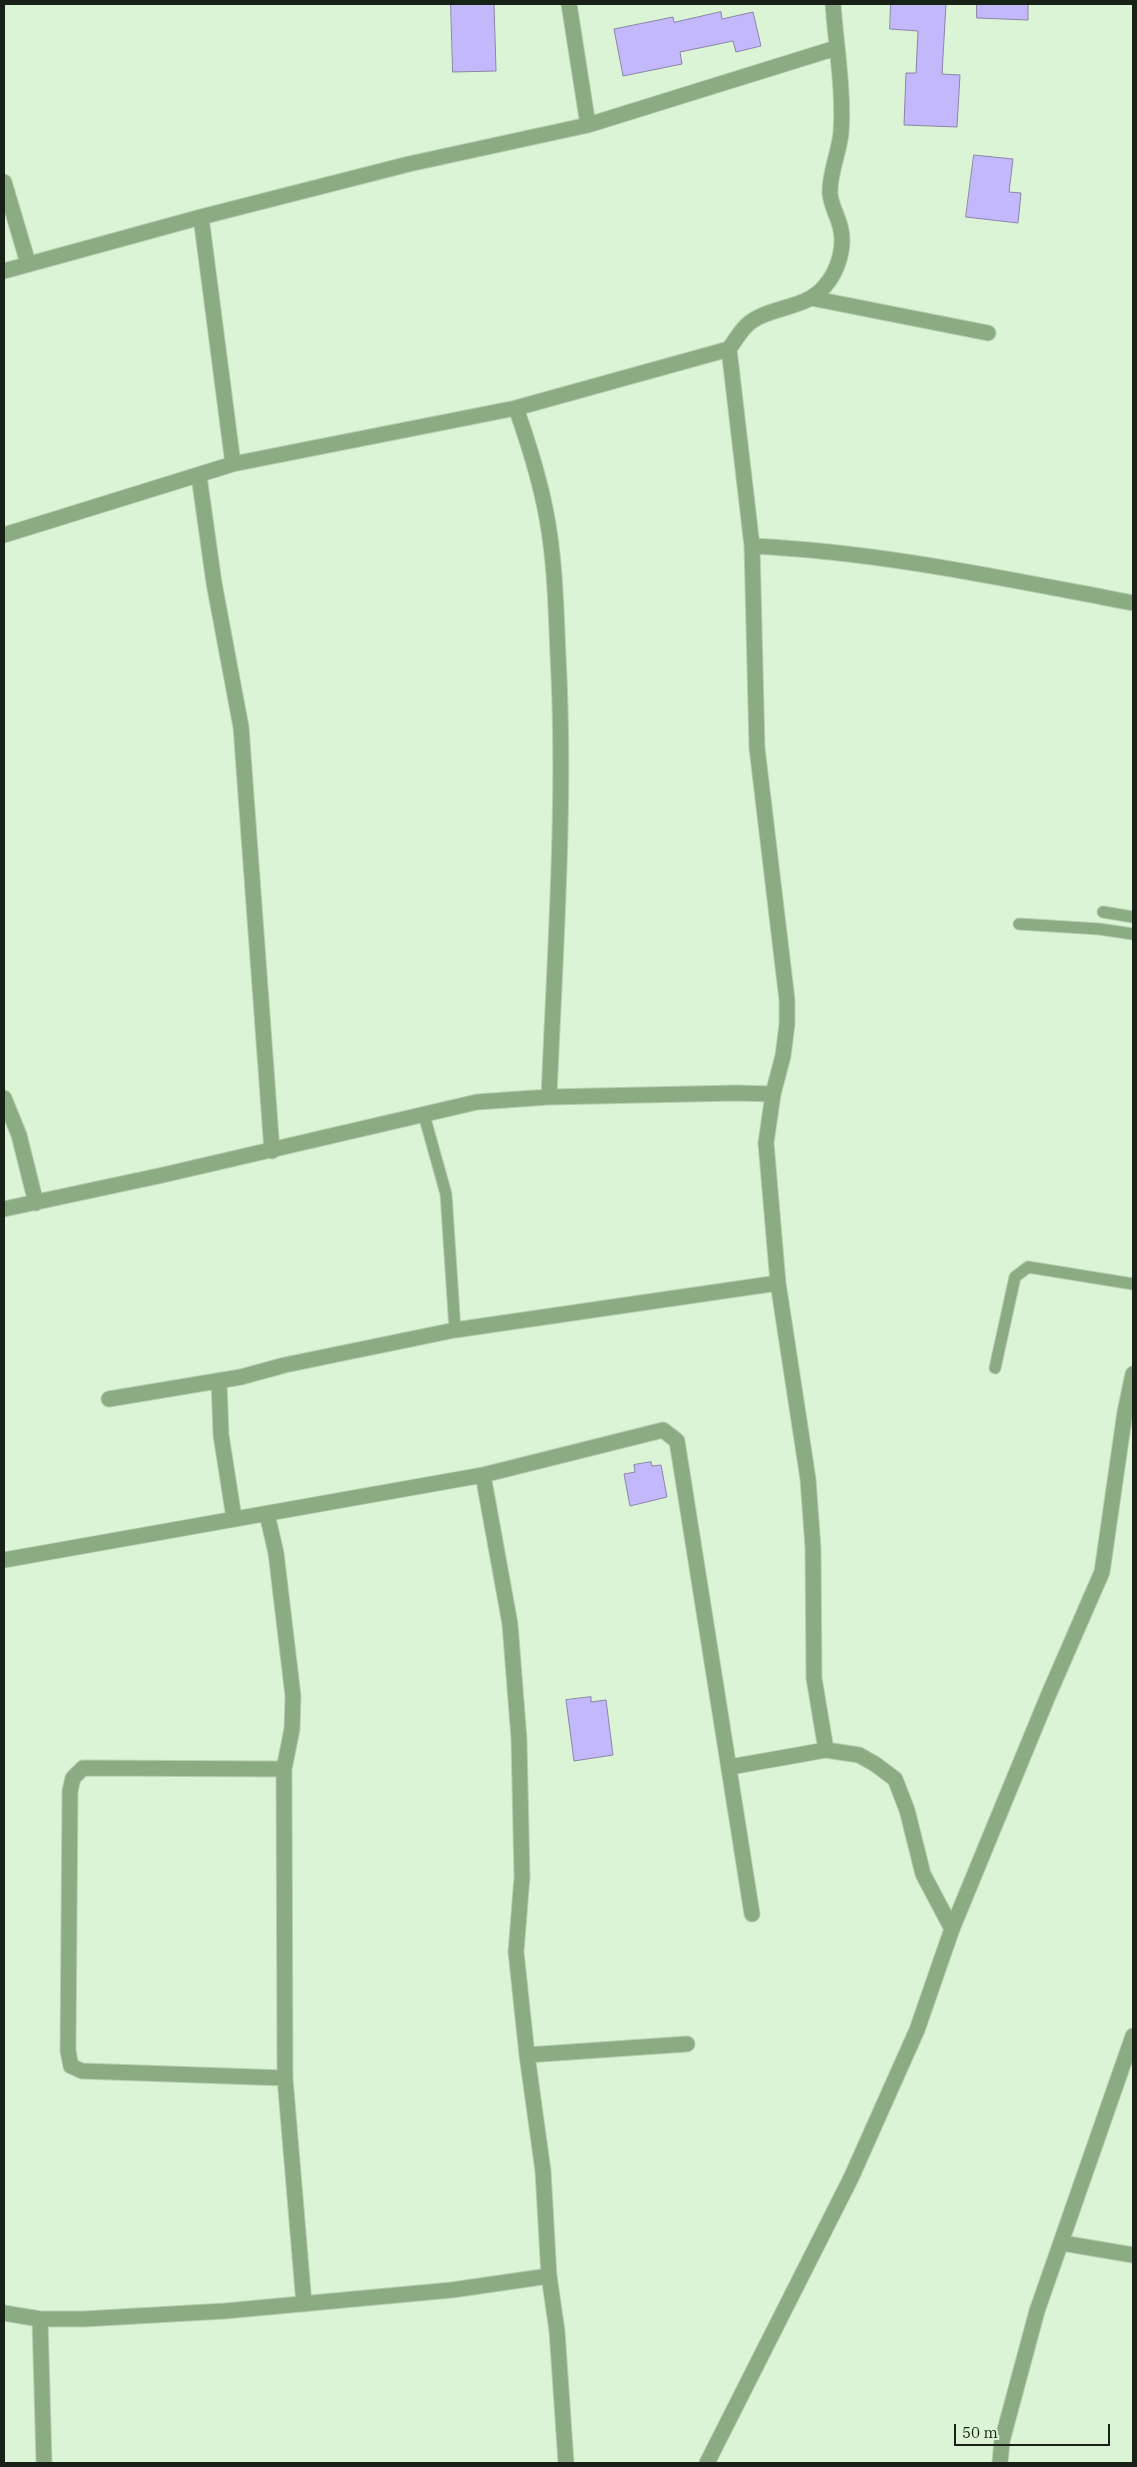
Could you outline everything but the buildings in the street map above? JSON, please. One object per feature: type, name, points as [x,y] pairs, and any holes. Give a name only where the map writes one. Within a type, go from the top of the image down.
[{"type":"street","points":[[569,4],[588,126]]},
{"type":"street","points":[[826,1750],[814,1678],[813,1548],[808,1479],[778,1283],[766,1143],[773,1094],[783,1056],[787,1024],[787,1000],[778,942],[757,748],[752,546],[730,349],[741,332],[756,318],[811,298],[825,286],[838,266],[842,247],[841,227],[832,208],[830,192],[841,133],[832,4]]},
{"type":"street","points":[[4,271],[201,217],[409,164],[588,126],[836,48]]},
{"type":"street","points":[[4,182],[28,263]]},
{"type":"street","points":[[201,217],[233,464]]},
{"type":"street","points":[[811,298],[988,333]]},
{"type":"street","points":[[4,535],[233,464],[516,408],[730,349]]},
{"type":"street","points":[[516,408],[535,464],[546,514],[558,647],[562,772],[549,1097]]},
{"type":"street","points":[[199,476],[214,583],[241,727],[272,1151]]},
{"type":"street","points":[[752,546],[809,549],[911,561],[1133,603]]},
{"type":"street","points":[[4,1209],[272,1151],[477,1102],[549,1097],[773,1094]]},
{"type":"street","points":[[4,1098],[19,1135],[36,1203]]},
{"type":"street","points":[[109,1398],[219,1381],[455,1330],[778,1283]]},
{"type":"street","points":[[707,2463],[851,2178],[916,2030],[952,1929],[1048,1696],[1102,1572],[1125,1412],[1133,1374]]},
{"type":"street","points":[[219,1381],[221,1435],[234,1518]]},
{"type":"street","points":[[4,1560],[483,1475],[663,1430],[677,1441],[752,1914]]},
{"type":"street","points":[[483,1475],[510,1624],[519,1739],[522,1876],[516,1952],[527,2055],[543,2171],[549,2276],[557,2331],[566,2463]]},
{"type":"street","points":[[267,1514],[276,1553],[294,1696],[292,1729],[284,1769],[286,2078],[304,2304]]},
{"type":"street","points":[[730,1767],[826,1750],[859,1755],[875,1764],[895,1779],[907,1810],[923,1874],[952,1929]]},
{"type":"street","points":[[284,1769],[82,1768],[73,1778],[70,1791],[68,2052],[72,2066],[82,2072],[286,2078]]},
{"type":"street","points":[[1000,2463],[1002,2441],[1037,2311],[1133,2036]]},
{"type":"street","points":[[527,2055],[688,2044]]},
{"type":"street","points":[[1062,2243],[1133,2255]]},
{"type":"street","points":[[4,2313],[40,2319],[84,2319],[304,2304],[452,2290],[549,2276]]},
{"type":"street","points":[[40,2319],[44,2463]]},
{"type":"lane","points":[[1104,912],[1133,917]]},
{"type":"lane","points":[[1020,924],[1099,928],[1133,934]]},
{"type":"lane","points":[[424,1115],[446,1194],[455,1330]]},
{"type":"lane","points":[[995,1368],[1015,1277],[1028,1267],[1133,1284]]}]
